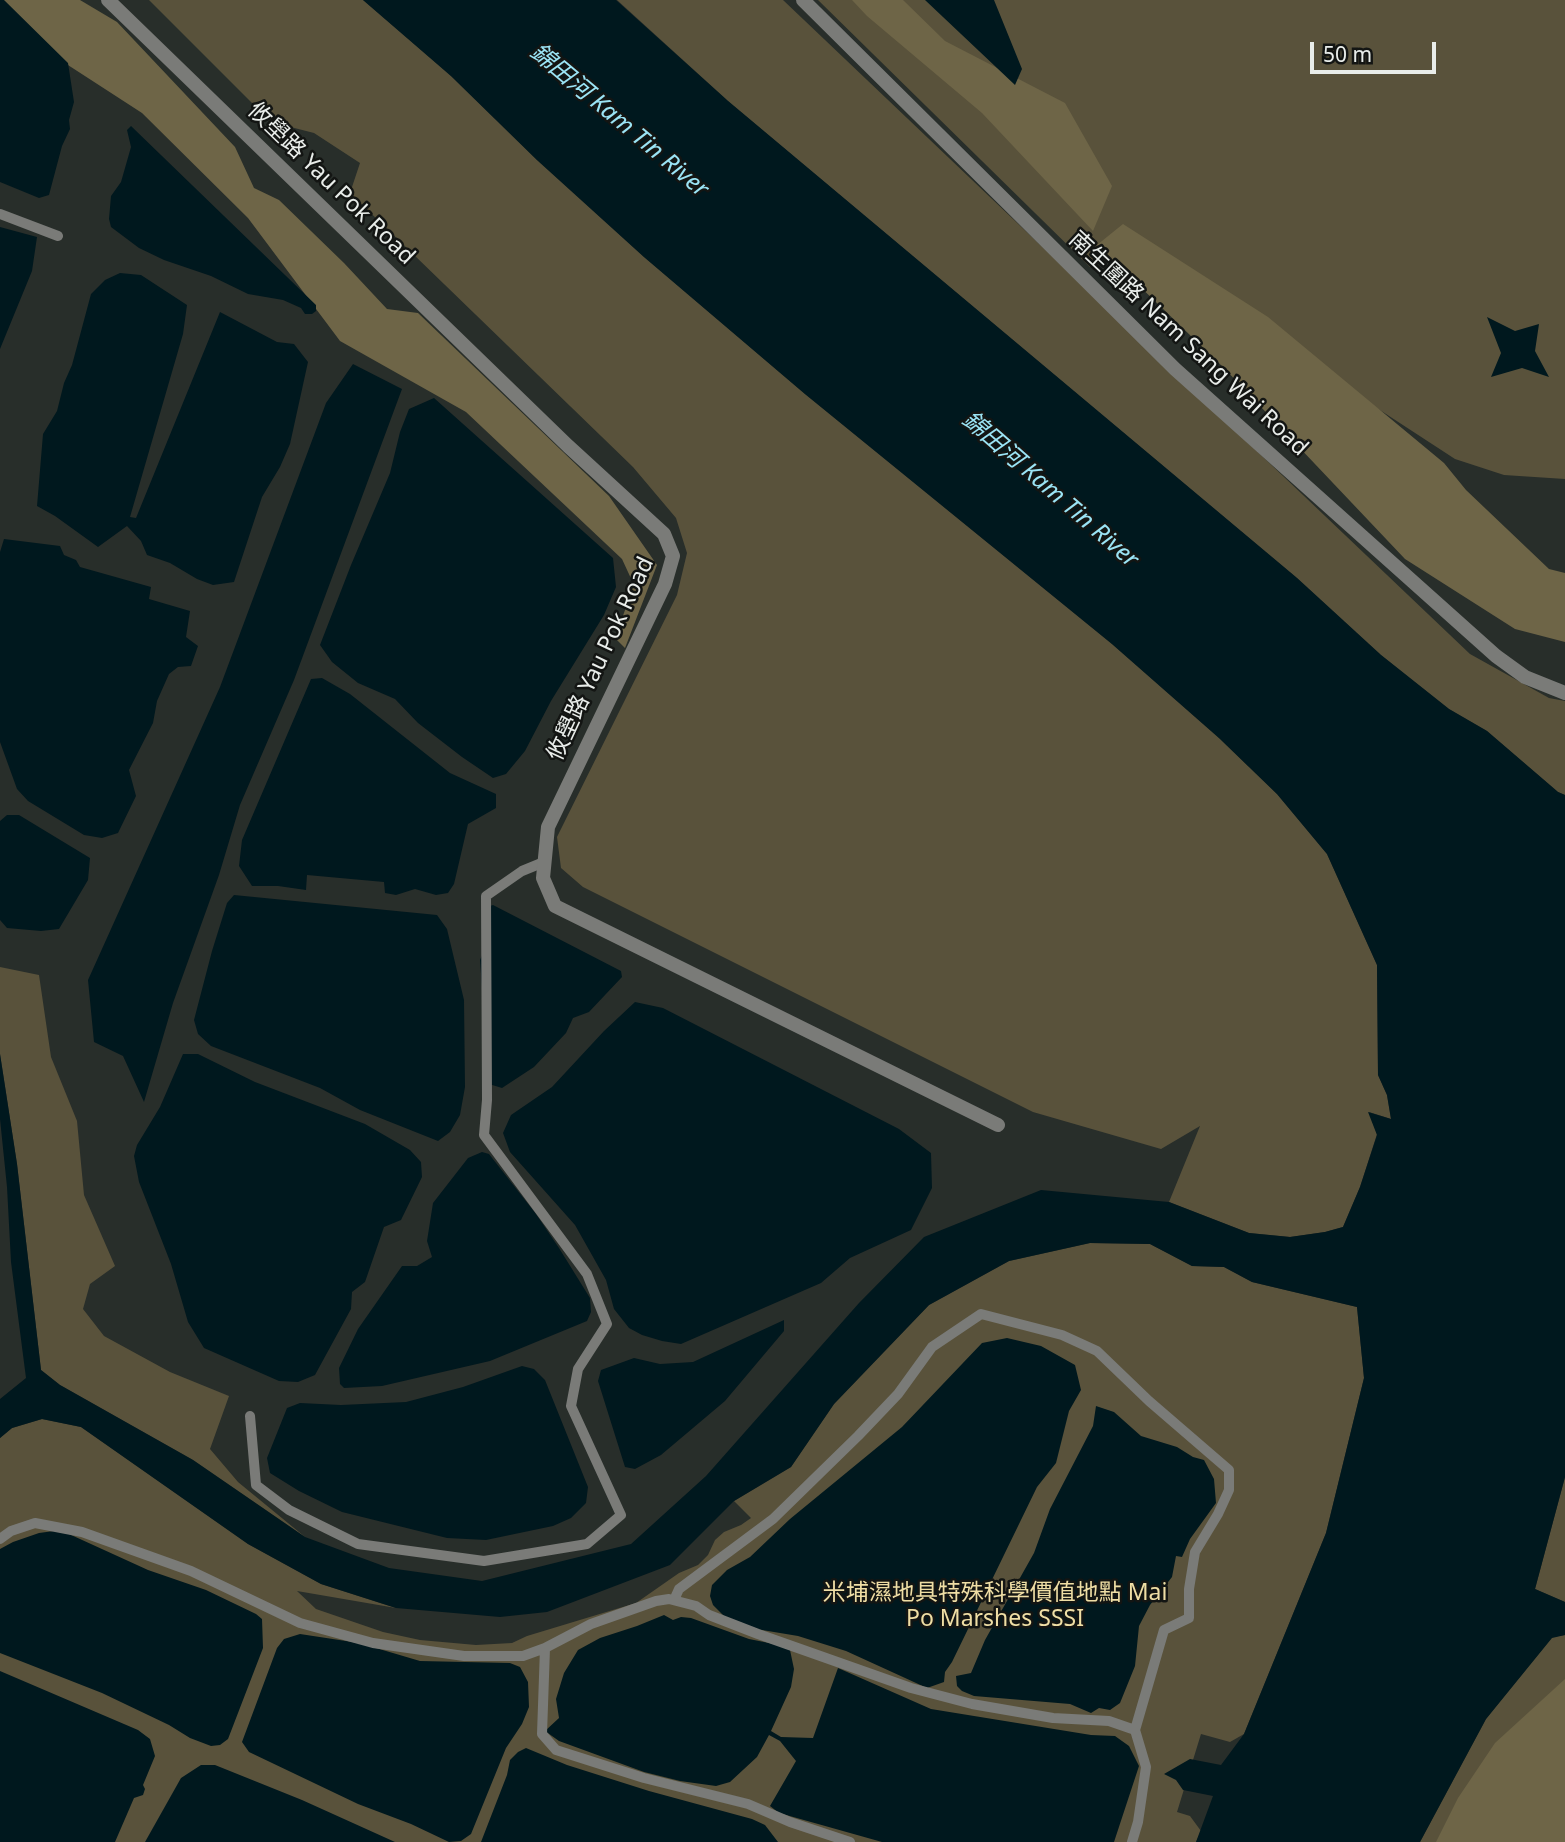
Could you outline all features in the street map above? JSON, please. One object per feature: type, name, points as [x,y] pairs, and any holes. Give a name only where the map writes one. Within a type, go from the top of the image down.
[{"type":"street","name":"攸壆路 Yau Pok Road","points":[[108,0],[568,446],[664,534],[673,556],[664,584],[548,827],[543,878],[555,906],[998,1125]]},
{"type":"street","name":"南生圍路 Nam Sang Wai Road","points":[[803,0],[1175,369],[1496,656],[1525,677],[1565,693]]},
{"type":"lane","points":[[0,215],[58,236]]},
{"type":"lane","points":[[250,1416],[256,1485],[289,1510],[358,1545],[484,1561],[587,1544],[621,1514],[570,1406],[578,1368],[607,1324],[587,1274],[484,1135],[487,1100],[486,896],[522,871],[544,862]]},
{"type":"lane","points":[[674,1600],[679,1589],[773,1519],[858,1436],[898,1394],[932,1347],[981,1314],[1062,1335],[1097,1351],[1149,1401],[1229,1470],[1229,1490],[1195,1552],[1189,1590],[1189,1618],[1164,1630],[1135,1730],[1146,1767],[1138,1822],[1132,1842]]},
{"type":"lane","points":[[0,1539],[11,1531],[35,1523],[82,1532],[191,1571],[300,1623],[373,1643],[464,1656],[523,1656],[545,1648],[591,1624],[656,1601],[674,1600],[696,1606],[709,1615],[758,1634],[911,1688],[972,1704],[1053,1718],[1108,1721],[1135,1730]]},
{"type":"lane","points":[[545,1648],[542,1734],[556,1750],[644,1778],[748,1804],[790,1822],[850,1842]]},
{"type":"green space","points":[[149,0],[363,0],[451,76],[537,160],[644,257],[805,394],[1112,644],[1219,738],[1277,794],[1327,854],[1377,965],[1378,1075],[1387,1095],[1391,1119],[1369,1112],[1377,1134],[1360,1187],[1343,1227],[1290,1237],[1249,1233],[1169,1202],[1200,1126],[1161,1149],[1033,1112],[583,887],[561,868],[557,837],[677,595],[687,553],[676,518],[633,467],[350,193],[360,163],[314,133],[271,122]]},
{"type":"green space","points":[[617,0],[783,0],[1470,654],[1549,698],[1565,701],[1565,795],[1558,792],[1487,731],[1449,709],[1381,655],[1297,578],[728,101]]},
{"type":"green space","points":[[818,0],[1565,0],[1565,479],[1504,475],[1455,459],[1136,251],[1090,267]]},
{"type":"green space","points":[[0,967],[39,975],[51,1057],[77,1121],[84,1195],[115,1266],[90,1284],[83,1309],[104,1336],[170,1372],[229,1396],[210,1449],[238,1482],[305,1537],[193,1460],[60,1385],[41,1370],[17,1164],[0,1054]]},
{"type":"green space","name":"米埔濕地具特殊科學價值地點 Mai Po Marshes SSSI","points":[[1090,1243],[1150,1244],[1192,1266],[1224,1267],[1252,1282],[1357,1307],[1364,1378],[1326,1533],[1244,1734],[1230,1742],[1201,1734],[1177,1812],[1190,1816],[1201,1831],[1196,1842],[0,1842],[0,1438],[12,1428],[42,1419],[81,1427],[248,1544],[321,1584],[396,1608],[297,1591],[316,1609],[383,1632],[420,1640],[476,1645],[512,1643],[636,1603],[679,1573],[698,1565],[708,1555],[715,1540],[724,1532],[751,1518],[734,1501],[791,1467],[834,1404],[929,1305],[1009,1261]]},
{"type":"green space","points":[[1565,1477],[1565,1602],[1535,1589]]},
{"type":"green space","points":[[1565,1635],[1565,1703],[1449,1842],[1420,1842],[1486,1719],[1552,1637]]},
{"type":"shaded area","points":[[0,0],[80,0],[117,22],[235,147],[254,188],[279,200],[387,309],[418,313],[609,496],[657,565],[625,648],[615,638],[634,585],[622,559],[466,412],[340,341],[248,218],[142,113],[0,21]]},
{"type":"shaded area","points":[[852,0],[903,0],[945,41],[1065,103],[1112,186],[1093,231],[982,113],[867,16]]},
{"type":"shaded area","points":[[1123,224],[1268,317],[1444,463],[1466,490],[1549,569],[1565,573],[1565,642],[1515,629],[1405,559],[1224,368],[1097,245]]},
{"type":"shaded area","points":[[1565,1679],[1565,1842],[1436,1842],[1458,1798],[1495,1743]]},
{"type":"water","points":[[0,0],[4,0],[68,63],[74,102],[69,120],[70,129],[62,146],[49,195],[39,198],[0,182]]},
{"type":"water","name":"錦田河 Kam Tin River","points":[[363,0],[616,0],[728,101],[1297,578],[1381,655],[1449,709],[1487,731],[1558,792],[1565,795],[1565,1477],[1535,1589],[1565,1602],[1565,1635],[1552,1638],[1486,1719],[1420,1842],[1196,1842],[1213,1796],[1183,1790],[1176,1780],[1164,1774],[1190,1759],[1221,1765],[1244,1734],[1326,1533],[1364,1378],[1357,1307],[1252,1282],[1224,1267],[1192,1266],[1150,1244],[1090,1243],[1009,1261],[929,1305],[834,1404],[791,1467],[734,1501],[670,1565],[547,1612],[500,1617],[396,1608],[321,1584],[248,1544],[81,1427],[42,1419],[12,1428],[0,1438],[0,1399],[26,1378],[11,1262],[0,1119],[0,1054],[17,1164],[41,1370],[60,1385],[193,1460],[305,1537],[389,1568],[482,1581],[631,1544],[706,1476],[859,1303],[924,1237],[1041,1190],[1169,1202],[1249,1233],[1290,1237],[1325,1232],[1343,1227],[1360,1187],[1377,1135],[1368,1112],[1391,1119],[1387,1095],[1378,1075],[1377,965],[1327,854],[1277,794],[1219,738],[1112,644],[805,394],[644,257],[537,160],[451,76]]},
{"type":"water","points":[[925,0],[994,0],[1022,69],[1015,85]]},
{"type":"water","points":[[131,126],[316,305],[316,311],[305,314],[301,308],[283,300],[248,294],[211,276],[164,260],[139,248],[111,227],[111,196],[121,182],[131,147],[127,130]]},
{"type":"water","points":[[0,227],[37,237],[32,271],[0,349]]},
{"type":"water","points":[[120,273],[141,275],[187,305],[183,334],[130,517],[136,518],[220,312],[277,342],[294,344],[308,362],[290,444],[262,497],[234,582],[213,585],[170,563],[147,555],[141,541],[127,526],[98,547],[37,506],[43,434],[57,411],[91,294],[105,280]]},
{"type":"water","points":[[1487,317],[1515,331],[1539,324],[1535,351],[1549,377],[1522,368],[1491,377],[1501,353]]},
{"type":"water","points":[[353,364],[402,389],[294,680],[240,805],[219,875],[173,1003],[144,1102],[123,1056],[94,1042],[88,980],[220,687],[326,403]]},
{"type":"water","points":[[434,398],[613,558],[616,587],[604,615],[551,701],[525,751],[506,774],[493,778],[418,723],[395,699],[358,683],[332,662],[320,645],[390,473],[409,409]]},
{"type":"water","points":[[4,539],[60,546],[64,555],[76,560],[80,567],[151,587],[149,599],[190,611],[186,637],[198,646],[191,666],[178,667],[169,674],[157,701],[153,723],[129,770],[136,796],[118,833],[102,838],[84,835],[28,801],[17,789],[0,742],[0,552]]},
{"type":"water","points":[[322,678],[350,694],[450,773],[496,794],[496,808],[468,824],[454,884],[448,893],[436,895],[415,889],[396,895],[385,893],[384,882],[307,875],[306,890],[252,886],[239,866],[242,840],[311,679]]},
{"type":"water","points":[[7,815],[19,815],[90,858],[88,880],[59,929],[41,931],[7,928],[0,920],[0,821]]},
{"type":"water","points":[[234,895],[437,915],[447,929],[464,1000],[465,1087],[460,1115],[450,1132],[438,1141],[360,1110],[320,1088],[211,1046],[198,1034],[194,1020],[227,903]]},
{"type":"water","points":[[493,905],[621,971],[622,977],[589,1012],[573,1018],[566,1033],[534,1067],[502,1088],[489,1084],[480,960],[487,907]]},
{"type":"water","points":[[635,1002],[663,1008],[899,1129],[931,1153],[932,1188],[911,1230],[850,1258],[821,1283],[681,1344],[642,1335],[629,1328],[614,1309],[606,1280],[575,1225],[510,1152],[503,1133],[511,1115],[552,1087]]},
{"type":"water","points":[[183,1054],[198,1054],[255,1082],[365,1124],[410,1150],[421,1162],[422,1177],[401,1220],[384,1227],[365,1282],[352,1292],[351,1309],[315,1375],[298,1382],[279,1381],[204,1348],[188,1322],[171,1264],[139,1182],[134,1156],[137,1145],[160,1107]]},
{"type":"water","points":[[482,1152],[489,1154],[559,1248],[590,1298],[591,1312],[587,1321],[490,1361],[382,1386],[344,1388],[340,1384],[339,1368],[358,1329],[402,1266],[417,1266],[432,1257],[427,1241],[433,1203],[468,1158]]},
{"type":"water","points":[[784,1320],[784,1331],[725,1401],[661,1455],[635,1469],[625,1467],[598,1381],[601,1370],[634,1358],[660,1364],[693,1362]]},
{"type":"water","points":[[1007,1338],[1041,1346],[1075,1365],[1081,1390],[1069,1411],[1056,1463],[1037,1487],[945,1672],[944,1682],[927,1688],[846,1651],[798,1636],[750,1628],[724,1616],[713,1605],[710,1596],[712,1585],[727,1570],[750,1557],[790,1519],[902,1427],[982,1343]]},
{"type":"water","points":[[522,1366],[534,1369],[545,1380],[588,1487],[586,1503],[571,1518],[553,1526],[486,1540],[447,1538],[342,1512],[270,1473],[267,1458],[287,1408],[300,1403],[341,1405],[406,1402],[463,1387]]},
{"type":"water","points":[[1096,1406],[1114,1412],[1141,1436],[1177,1447],[1204,1460],[1214,1479],[1216,1503],[1190,1539],[1182,1557],[1176,1556],[1172,1577],[1150,1605],[1139,1626],[1135,1666],[1120,1703],[1110,1710],[1099,1708],[1091,1713],[1070,1704],[974,1696],[962,1691],[957,1686],[956,1676],[971,1673],[985,1640],[1034,1553],[1050,1509],[1093,1426]]},
{"type":"water","points":[[54,1531],[69,1534],[148,1570],[206,1590],[262,1619],[263,1648],[228,1739],[220,1745],[211,1746],[102,1693],[0,1653],[0,1549],[39,1533]]},
{"type":"water","points":[[664,1615],[673,1620],[691,1618],[749,1639],[784,1646],[790,1650],[794,1669],[791,1687],[771,1731],[781,1737],[813,1738],[838,1668],[931,1709],[1091,1735],[1115,1736],[1129,1746],[1139,1766],[1114,1842],[882,1842],[779,1813],[770,1806],[796,1761],[780,1741],[769,1735],[757,1757],[730,1782],[716,1786],[644,1772],[559,1741],[545,1731],[559,1718],[556,1699],[564,1673],[578,1650],[600,1638]]},
{"type":"water","points":[[300,1634],[359,1643],[420,1661],[510,1663],[520,1667],[528,1682],[529,1707],[522,1724],[506,1748],[471,1834],[461,1841],[449,1842],[358,1804],[249,1752],[242,1742],[277,1648],[284,1639]]},
{"type":"water","points":[[0,1671],[138,1730],[150,1739],[155,1756],[143,1785],[143,1795],[134,1798],[115,1842],[0,1842]]},
{"type":"water","points":[[526,1748],[567,1765],[649,1791],[752,1819],[765,1825],[778,1842],[481,1842],[507,1775],[510,1760]]},
{"type":"water","points":[[201,1765],[215,1765],[395,1842],[145,1842],[181,1778]]}]
